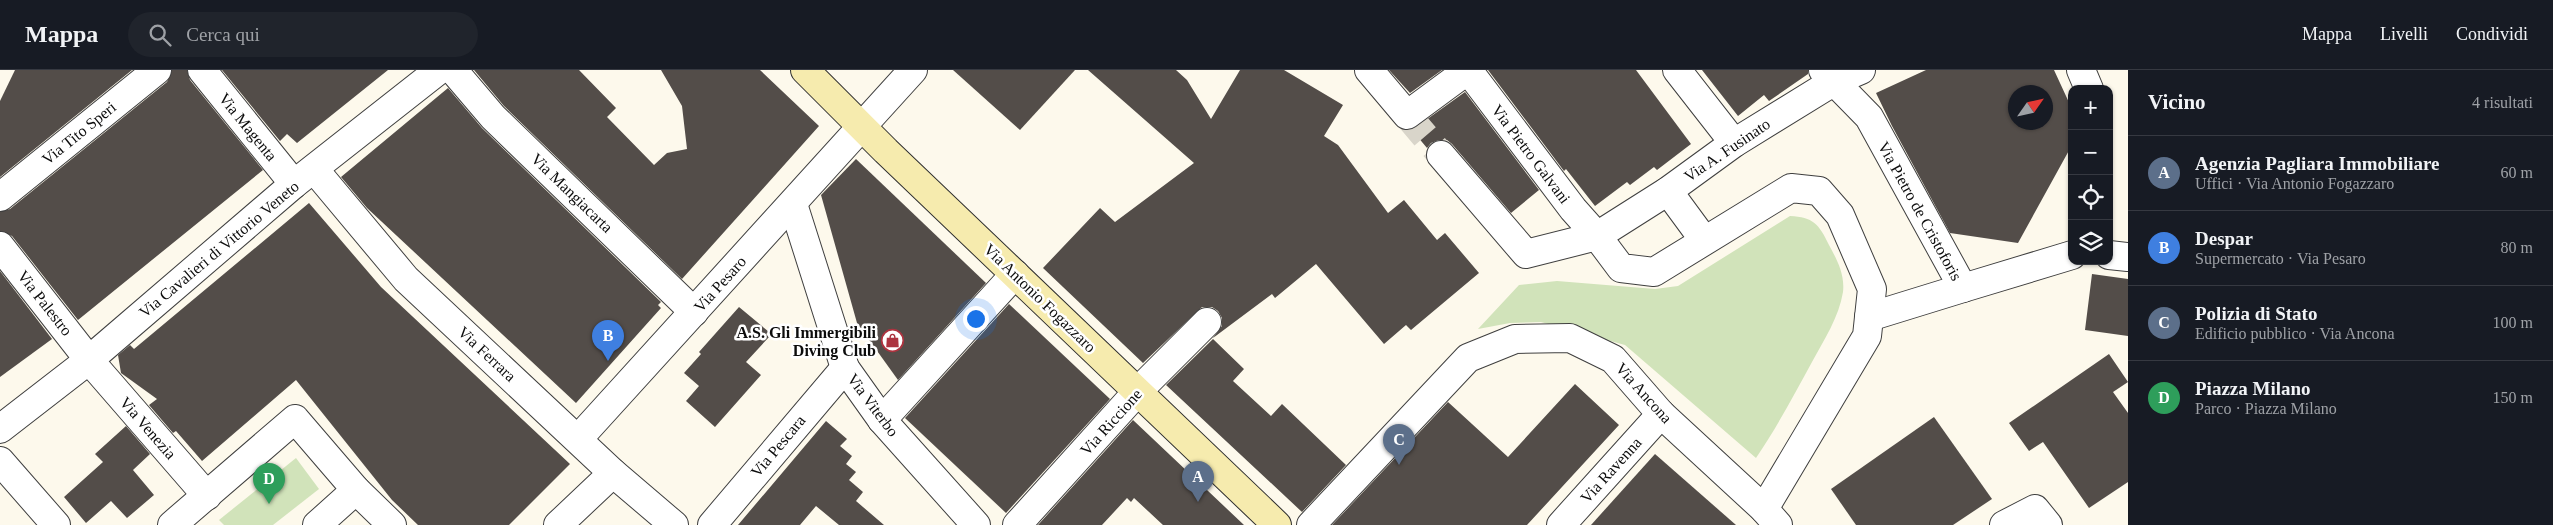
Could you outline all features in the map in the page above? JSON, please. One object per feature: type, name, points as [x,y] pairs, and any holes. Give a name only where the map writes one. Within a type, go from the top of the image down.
[{"type":"street","name":"Via Tito Speri","points":[[0,197],[157,70]]},
{"type":"street","name":"Via Magenta","points":[[202,70],[304,177]]},
{"type":"street","name":"Via Cavalieri di Vittorio Veneto","points":[[0,429],[90,360],[304,177],[439,70]]},
{"type":"street","name":"Via Mangiacarta","points":[[453,70],[493,117],[694,312]]},
{"type":"street","name":"Via Antonio Fogazzaro","points":[[805,70],[860,126],[1277,525]]},
{"type":"street","name":"Via Pesaro","points":[[578,439],[793,204],[860,126],[913,70]]},
{"type":"street","points":[[1369,70],[1407,115],[1468,70]]},
{"type":"street","name":"Via Pietro Galvani","points":[[1468,70],[1573,209],[1597,236],[1621,268],[1654,272],[1791,188],[1819,191],[1840,215],[1872,289],[1866,336],[1771,517]]},
{"type":"street","points":[[1677,70],[1734,143]]},
{"type":"street","name":"Via A. Fusinato","points":[[1441,155],[1526,254],[1597,236],[1668,191],[1828,76],[1861,70]]},
{"type":"street","points":[[2080,70],[2087,85]]},
{"type":"street","name":"Via Pietro de Cristoforis","points":[[1828,76],[1869,117],[1963,288],[2068,256]]},
{"type":"street","name":"Via Ferrara","points":[[304,177],[406,279],[613,473],[674,525]]},
{"type":"street","points":[[1668,191],[1704,240]]},
{"type":"street","name":"Via Viterbo","points":[[793,204],[845,368],[882,420],[976,525]]},
{"type":"street","name":"Via Palestro","points":[[0,246],[90,360]]},
{"type":"street","points":[[2113,255],[2128,257]]},
{"type":"street","points":[[882,420],[1015,274]]},
{"type":"street","points":[[1869,317],[1963,288]]},
{"type":"street","name":"Via Riccione","points":[[1017,525],[1138,391],[1207,322]]},
{"type":"street","name":"Via Ancona","points":[[1311,525],[1468,358],[1515,339],[1570,338],[1612,359],[1661,414],[1771,517]]},
{"type":"street","name":"Via Venezia","points":[[90,360],[202,509]]},
{"type":"street","name":"Via Pescara","points":[[712,525],[845,368]]},
{"type":"street","name":"Via Ravenna","points":[[1561,525],[1661,414]]},
{"type":"street","points":[[172,525],[202,509],[295,419],[356,490],[392,525]]},
{"type":"street","points":[[0,461],[56,525]]},
{"type":"street","points":[[558,525],[613,473]]},
{"type":"street","points":[[317,525],[356,490]]},
{"type":"street","points":[[2004,525],[2035,509],[2048,525]]},
{"type":"green space","points":[[1790,216],[1810,220],[1822,232],[1840,267],[1843,279],[1843,292],[1835,319],[1826,337],[1785,411],[1756,458],[1625,345],[1541,322],[1510,323],[1478,329],[1519,285],[1557,281],[1655,289],[1678,286]]},
{"type":"green space","points":[[296,458],[319,489],[273,525],[224,525],[219,520]]},
{"type":"building","points":[[15,70],[132,70],[0,177],[0,101]]},
{"type":"building","points":[[172,70],[187,70],[190,80],[263,170],[78,320],[12,236],[0,231],[0,212],[10,209],[167,82]]},
{"type":"building","points":[[222,70],[388,70],[297,143],[287,134],[280,141]]},
{"type":"building","points":[[474,70],[579,70],[616,108],[607,117],[654,165],[667,153],[687,149],[682,106],[661,70],[760,70],[819,126],[682,279],[504,106]]},
{"type":"building","points":[[953,70],[1075,70],[1020,130]]},
{"type":"building","points":[[1088,70],[1176,70],[1187,80],[1211,119],[1240,70],[1284,70],[1343,105],[1324,136],[1338,145],[1388,213],[1404,200],[1437,240],[1445,233],[1479,273],[1411,330],[1406,325],[1384,344],[1316,264],[1275,298],[1272,294],[1213,338],[1222,326],[1222,318],[1218,311],[1212,307],[1202,307],[1143,363],[1043,268],[1100,208],[1115,222],[1194,163]]},
{"type":"building","points":[[1389,70],[1442,70],[1410,93]]},
{"type":"building","points":[[1488,70],[1636,70],[1691,144],[1657,170],[1654,167],[1630,185],[1627,182],[1595,206],[1566,169],[1564,171]]},
{"type":"building","points":[[1702,70],[1808,70],[1808,74],[1769,101],[1764,95],[1738,116]]},
{"type":"building","points":[[1926,70],[2054,70],[2068,100],[2068,152],[2018,243],[1950,233],[1876,93]]},
{"type":"building","points":[[448,88],[482,128],[661,302],[658,305],[661,308],[576,403],[367,208],[341,177]]},
{"type":"building","points":[[1465,92],[1539,190],[1511,213],[1452,144],[1447,140],[1439,140],[1431,143],[1427,148],[1412,130]]},
{"type":"building","points":[[856,159],[986,283],[898,380],[857,323],[821,195]]},
{"type":"building","points":[[309,203],[381,287],[570,464],[509,525],[418,525],[392,500],[296,380],[202,461],[176,431],[173,433],[149,405],[157,399],[121,373],[118,355],[130,345],[134,349]]},
{"type":"building","points":[[0,271],[52,339],[0,377]]},
{"type":"building","points":[[2092,274],[2128,279],[2128,336],[2085,330]]},
{"type":"building","points":[[1009,304],[1110,399],[1006,513],[905,418]]},
{"type":"building","points":[[739,307],[769,332],[766,334],[769,337],[746,362],[761,375],[715,427],[686,401],[699,386],[684,373],[701,354],[699,352]]},
{"type":"building","points":[[1213,339],[1244,369],[1233,381],[1271,416],[1282,404],[1346,465],[1302,512],[1166,385]]},
{"type":"building","points":[[2109,354],[2128,382],[2113,392],[2128,413],[2128,482],[2089,508],[2043,442],[2029,451],[2009,423]]},
{"type":"building","points":[[1575,384],[1619,425],[1527,525],[1332,525],[1448,402],[1508,457]]},
{"type":"building","points":[[1934,417],[1992,499],[1953,525],[1856,525],[1831,489]]},
{"type":"building","points":[[1133,420],[1244,525],[1163,525],[1134,498],[1131,502],[1127,498],[1102,525],[1038,525]]},
{"type":"building","points":[[826,421],[847,439],[840,446],[852,456],[846,464],[856,472],[849,480],[863,492],[856,501],[884,525],[839,525],[816,506],[800,525],[738,525]]},
{"type":"building","points":[[126,426],[150,454],[133,470],[154,495],[127,518],[111,501],[86,523],[64,497],[103,462],[95,454]]},
{"type":"building","points":[[1655,454],[1736,525],[1591,525]]},
{"type":"tunnel","points":[[1407,115],[1441,155]]},
{"type":"place","name":"A.S. Gli Immergibili Diving Club","points":[[892,341]]},
{"type":"place","name":"Despar","points":[[608,361]]},
{"type":"place","name":"Polizia di Stato","points":[[1399,465]]},
{"type":"place","name":"Agenzia Pagliara Immobiliare","points":[[1198,502]]},
{"type":"place","name":"Piazza Milano","points":[[269,504]]}]
